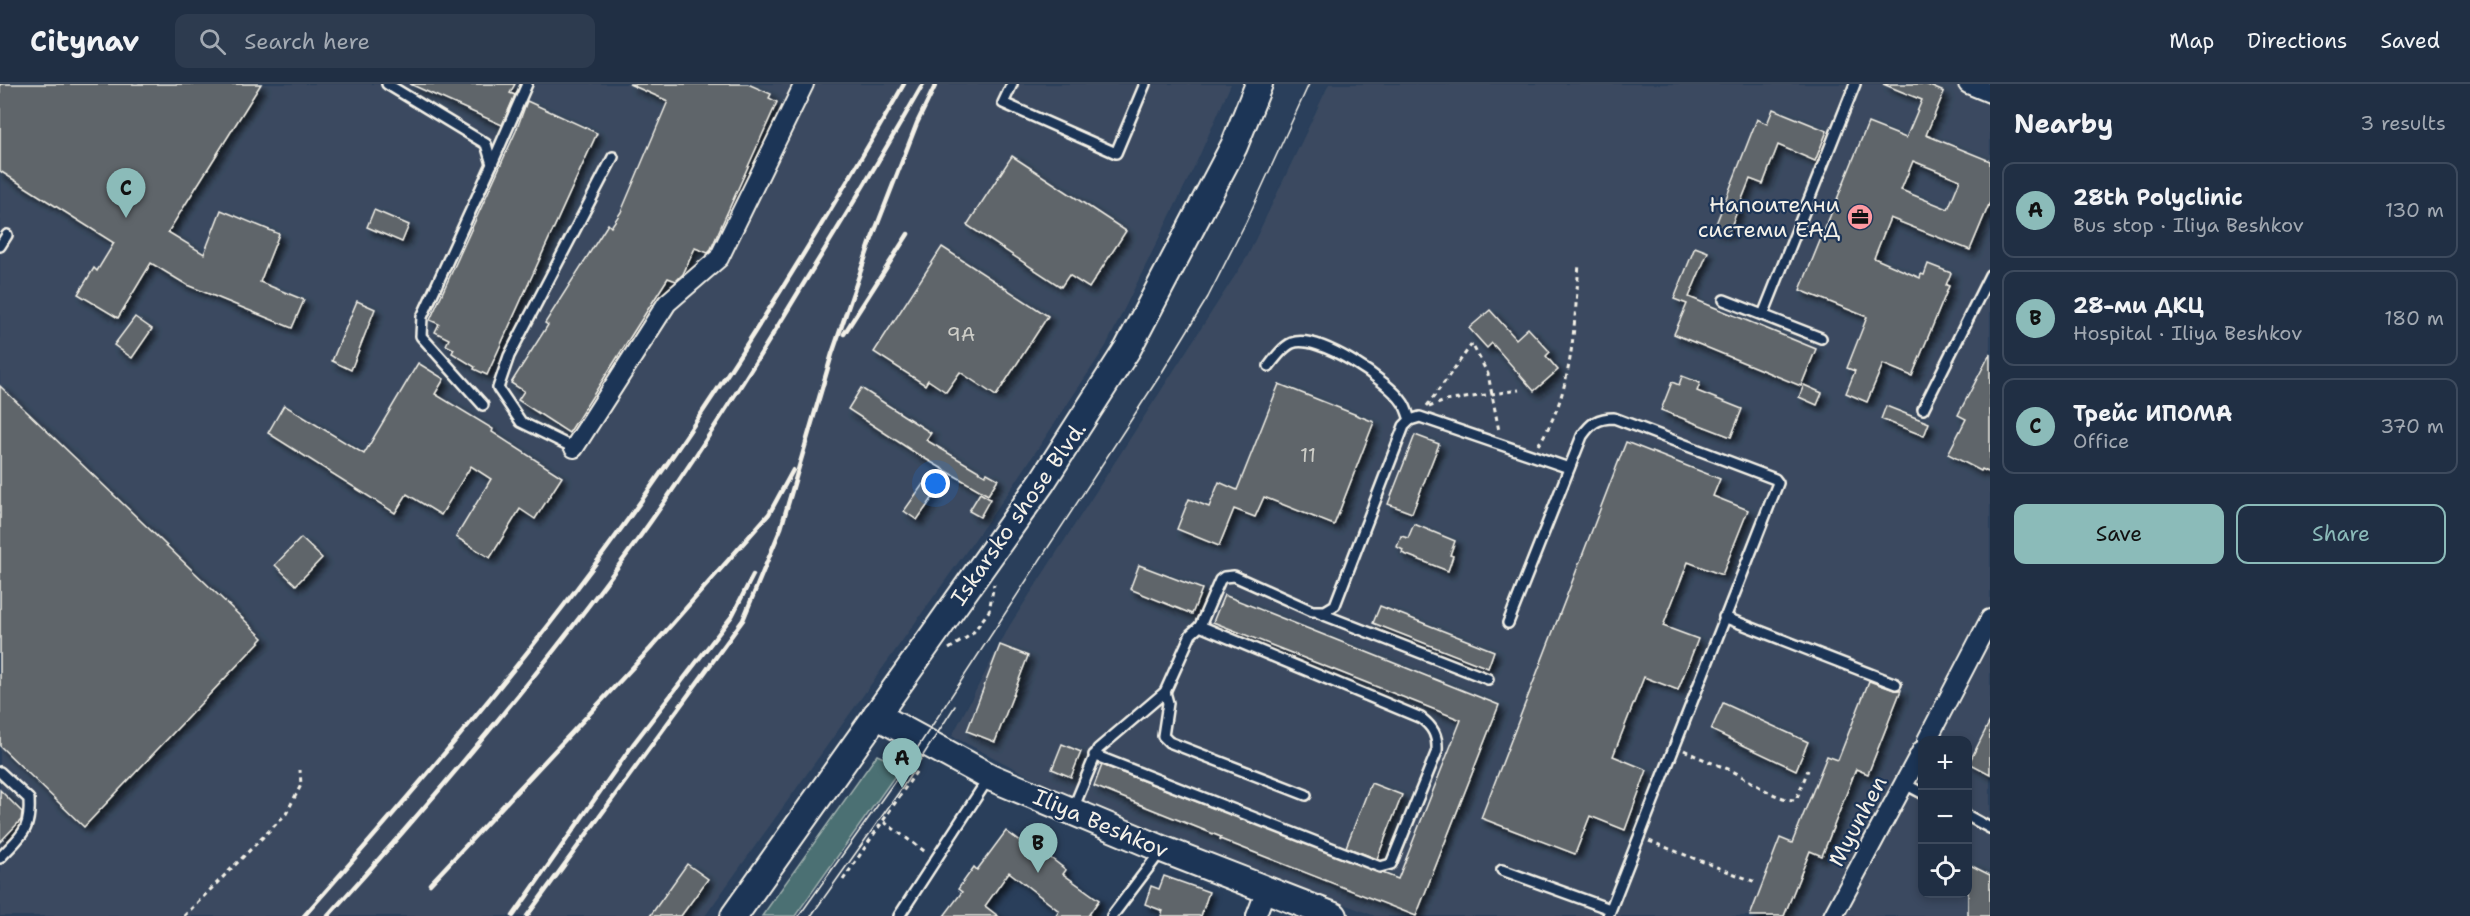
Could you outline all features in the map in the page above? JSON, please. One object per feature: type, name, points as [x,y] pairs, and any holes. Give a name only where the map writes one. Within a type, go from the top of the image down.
[{"type":"main road","name":"Iskarsko shose Blvd.","points":[[734,916],[1042,482],[1128,348],[1234,146],[1259,84]]},
{"type":"main road","name":"Iliya Beshkov","points":[[876,715],[990,777],[1162,849],[1334,916]]},
{"type":"street","points":[[574,448],[667,303],[719,258],[804,84]]},
{"type":"street","points":[[1968,84],[1990,93]]},
{"type":"street","points":[[1930,736],[1990,619]]},
{"type":"street","name":"Myunhen","points":[[1833,916],[1918,759]]},
{"type":"street","points":[[1256,916],[1266,890]]},
{"type":"lane","points":[[387,84],[486,144],[492,164]]},
{"type":"lane","points":[[483,405],[421,336],[422,317],[527,84]]},
{"type":"lane","points":[[1012,84],[1003,103],[1116,153],[1145,84]]},
{"type":"lane","points":[[1763,315],[1855,84]]},
{"type":"lane","points":[[574,448],[521,422],[498,388],[509,356],[613,157]]},
{"type":"lane","points":[[0,246],[7,235]]},
{"type":"lane","points":[[1923,409],[1990,275]]},
{"type":"lane","points":[[1725,300],[1821,338]]},
{"type":"lane","points":[[1269,366],[1292,344],[1306,342],[1332,350],[1378,379],[1402,402],[1410,420]]},
{"type":"lane","points":[[1319,612],[1335,605],[1404,426],[1410,420],[1420,417],[1569,468]]},
{"type":"lane","points":[[1502,870],[1609,913],[1724,617],[1778,486],[1775,479],[1614,418],[1604,418],[1588,427],[1569,468],[1508,623]]},
{"type":"lane","points":[[1072,811],[1094,755],[1103,744],[1165,692],[1191,634],[1200,626],[1220,580],[1229,576],[1488,679]]},
{"type":"lane","points":[[1724,617],[1896,684]]},
{"type":"lane","points":[[1094,755],[1380,867],[1391,864],[1437,752],[1438,742],[1430,725],[1421,718],[1200,626]]},
{"type":"lane","points":[[1165,692],[1168,703],[1163,736],[1169,742],[1306,795]]},
{"type":"lane","points":[[0,772],[29,799],[30,818],[23,833],[0,858]]},
{"type":"lane","points":[[899,916],[990,777]]},
{"type":"lane","points":[[1905,784],[1918,790]]},
{"type":"lane","points":[[1972,818],[1990,828]]},
{"type":"lane","points":[[1112,916],[1162,849]]},
{"type":"path","points":[[1527,454],[1539,444],[1552,421],[1572,356],[1579,264]]},
{"type":"path","points":[[1506,446],[1497,427],[1493,394],[1488,374],[1472,344],[1426,408],[1445,401],[1493,394],[1519,390]]},
{"type":"path","points":[[1674,745],[1755,782],[1776,796],[1789,800],[1796,800],[1808,770]]},
{"type":"path","points":[[843,880],[920,768]]},
{"type":"path","points":[[183,916],[286,813],[301,785],[300,770]]},
{"type":"path","points":[[884,822],[936,859]]},
{"type":"path","points":[[1639,837],[1758,883]]},
{"type":"shaded area","points":[[0,84],[1231,84],[1197,161],[1106,346],[1013,486],[705,916],[0,916]]},
{"type":"shaded area","points":[[1329,84],[1990,84],[1990,916],[1375,916],[1087,806],[952,736],[1010,625],[1247,257]]},
{"type":"green space","points":[[877,755],[902,766],[795,916],[762,916]]},
{"type":"building","points":[[0,84],[261,84],[168,232],[204,254],[221,210],[279,234],[260,282],[304,300],[292,328],[187,285],[151,263],[118,318],[78,294],[94,268],[97,271],[114,243],[0,171]]},
{"type":"building","points":[[410,84],[515,84],[510,93],[515,95],[502,125]]},
{"type":"building","points":[[629,84],[748,84],[771,94],[769,98],[777,102],[710,251],[708,253],[695,248],[683,274],[676,281],[668,278],[569,433],[518,400],[524,391],[511,383],[548,325],[545,323],[608,224],[611,227],[621,212],[668,101]]},
{"type":"building","points":[[1883,84],[1925,84],[1944,92],[1926,135],[1990,161],[1990,202],[1970,250],[1890,218],[1874,258],[1920,278],[1921,274],[1924,275],[1928,264],[1951,273],[1946,285],[1949,286],[1912,376],[1883,364],[1867,402],[1846,393],[1855,371],[1847,368],[1867,317],[1800,290],[1868,123],[1906,138],[1922,100]],"holes":[[[1913,161],[1960,180],[1948,209],[1901,190]]]},
{"type":"building","points":[[527,101],[597,133],[487,375],[474,369],[475,367],[452,353],[454,349],[446,345],[449,339],[435,332],[439,324],[430,320],[516,131]]},
{"type":"building","points":[[1773,109],[1827,131],[1815,161],[1778,145],[1763,184],[1750,179],[1728,234],[1714,229],[1757,119],[1767,124]]},
{"type":"building","points":[[1012,156],[1126,231],[1089,288],[1069,275],[1061,287],[967,225]]},
{"type":"building","points":[[374,210],[409,225],[402,242],[367,227]]},
{"type":"building","points":[[942,247],[1048,316],[996,396],[960,372],[946,392],[928,380],[925,385],[874,352]]},
{"type":"building","points":[[1695,247],[1708,252],[1689,297],[1816,349],[1801,386],[1674,334],[1687,304],[1674,299]]},
{"type":"building","points":[[357,301],[375,309],[351,370],[332,361]]},
{"type":"building","points":[[1490,310],[1516,339],[1528,328],[1550,352],[1546,356],[1558,370],[1534,391],[1492,343],[1487,348],[1469,328]]},
{"type":"building","points":[[135,317],[152,329],[132,358],[114,345]]},
{"type":"building","points":[[1990,354],[1990,473],[1982,469],[1981,471],[1948,454],[1966,419],[1958,415]]},
{"type":"building","points":[[418,363],[444,379],[435,394],[493,429],[492,432],[562,477],[535,519],[520,509],[490,558],[456,537],[491,479],[471,466],[441,515],[407,494],[395,513],[268,433],[284,405],[364,454]]},
{"type":"building","points":[[1682,376],[1700,383],[1697,391],[1742,409],[1731,437],[1661,410],[1672,382],[1679,385]]},
{"type":"building","points":[[1279,384],[1374,422],[1334,525],[1264,497],[1255,517],[1234,509],[1219,546],[1177,529],[1189,499],[1209,507],[1219,482],[1237,490]]},
{"type":"building","points":[[1804,385],[1822,393],[1817,405],[1799,397]]},
{"type":"building","points":[[0,386],[263,638],[84,827],[0,746]]},
{"type":"building","points":[[861,388],[931,433],[926,440],[985,475],[987,473],[998,479],[988,495],[917,454],[848,409]]},
{"type":"building","points":[[1886,406],[1929,423],[1924,436],[1881,419]]},
{"type":"building","points":[[1415,435],[1439,444],[1412,513],[1388,504]]},
{"type":"building","points":[[1626,442],[1720,479],[1713,496],[1748,510],[1722,575],[1688,562],[1663,626],[1698,639],[1678,690],[1644,677],[1613,756],[1647,770],[1625,830],[1590,816],[1575,854],[1481,818]]},
{"type":"building","points":[[923,484],[936,493],[917,520],[904,511]]},
{"type":"building","points":[[980,493],[990,499],[980,517],[969,511]]},
{"type":"building","points":[[1414,524],[1455,541],[1448,571],[1402,553],[1403,550],[1397,547],[1401,536],[1408,538]]},
{"type":"building","points":[[301,538],[322,558],[296,585],[275,565]]},
{"type":"building","points":[[1139,565],[1202,589],[1192,614],[1130,589]]},
{"type":"building","points":[[1224,595],[1499,705],[1416,916],[1220,839],[1221,837],[1094,786],[1102,765],[1398,879],[1461,720],[1213,622]]},
{"type":"building","points":[[1380,606],[1494,651],[1488,668],[1373,623]]},
{"type":"building","points":[[1000,645],[1028,656],[995,742],[967,731]]},
{"type":"building","points":[[1869,681],[1894,690],[1901,690],[1868,774],[1856,769],[1822,856],[1810,851],[1784,916],[1750,916],[1780,838],[1792,843],[1827,756],[1838,760]]},
{"type":"building","points":[[1723,703],[1808,742],[1796,770],[1711,730]]},
{"type":"building","points":[[1990,721],[1990,774],[1972,765],[1972,757]]},
{"type":"building","points":[[1062,744],[1081,752],[1071,777],[1052,769]]},
{"type":"building","points":[[1371,783],[1402,795],[1377,859],[1346,847]]},
{"type":"building","points":[[0,790],[22,812],[21,820],[0,842]]},
{"type":"building","points":[[1006,831],[1041,857],[1045,854],[1056,862],[1066,870],[1063,874],[1099,900],[1088,916],[1056,916],[1059,911],[1009,872],[985,906],[998,916],[944,916],[962,892],[958,889],[974,867],[977,870]]},
{"type":"building","points":[[687,864],[708,879],[681,916],[650,916]]},
{"type":"building","points":[[1972,866],[1990,875],[1990,916],[1968,916],[1968,898],[1972,898]]},
{"type":"building","points":[[1164,876],[1209,892],[1201,916],[1161,916],[1163,911],[1145,904],[1151,886],[1159,889]]},
{"type":"tram line","points":[[799,916],[907,764],[1161,374],[1208,297],[1246,222],[1309,84]]},
{"type":"tram line","points":[[811,916],[902,788],[955,706]]},
{"type":"railway","points":[[304,916],[426,776],[505,680],[581,583],[657,479],[767,312],[837,199],[904,84]]},
{"type":"railway","points":[[328,916],[409,825],[526,686],[636,542],[743,382],[850,209],[923,84]]},
{"type":"railway","points":[[527,916],[743,620],[781,528],[832,354],[871,241],[917,123],[936,84]]},
{"type":"railway","points":[[844,334],[908,234]]},
{"type":"railway","points":[[430,884],[650,649],[769,514],[793,470]]},
{"type":"railway","points":[[513,916],[634,743],[732,616],[753,575]]},
{"type":"place","name":"Напоителни системи ЕАД","points":[[1860,217]]},
{"type":"place","name":"Трейс ИПОМА","points":[[126,218]]},
{"type":"place","name":"28th Polyclinic","points":[[902,788]]},
{"type":"place","name":"28-ми ДКЦ","points":[[1038,873]]}]
